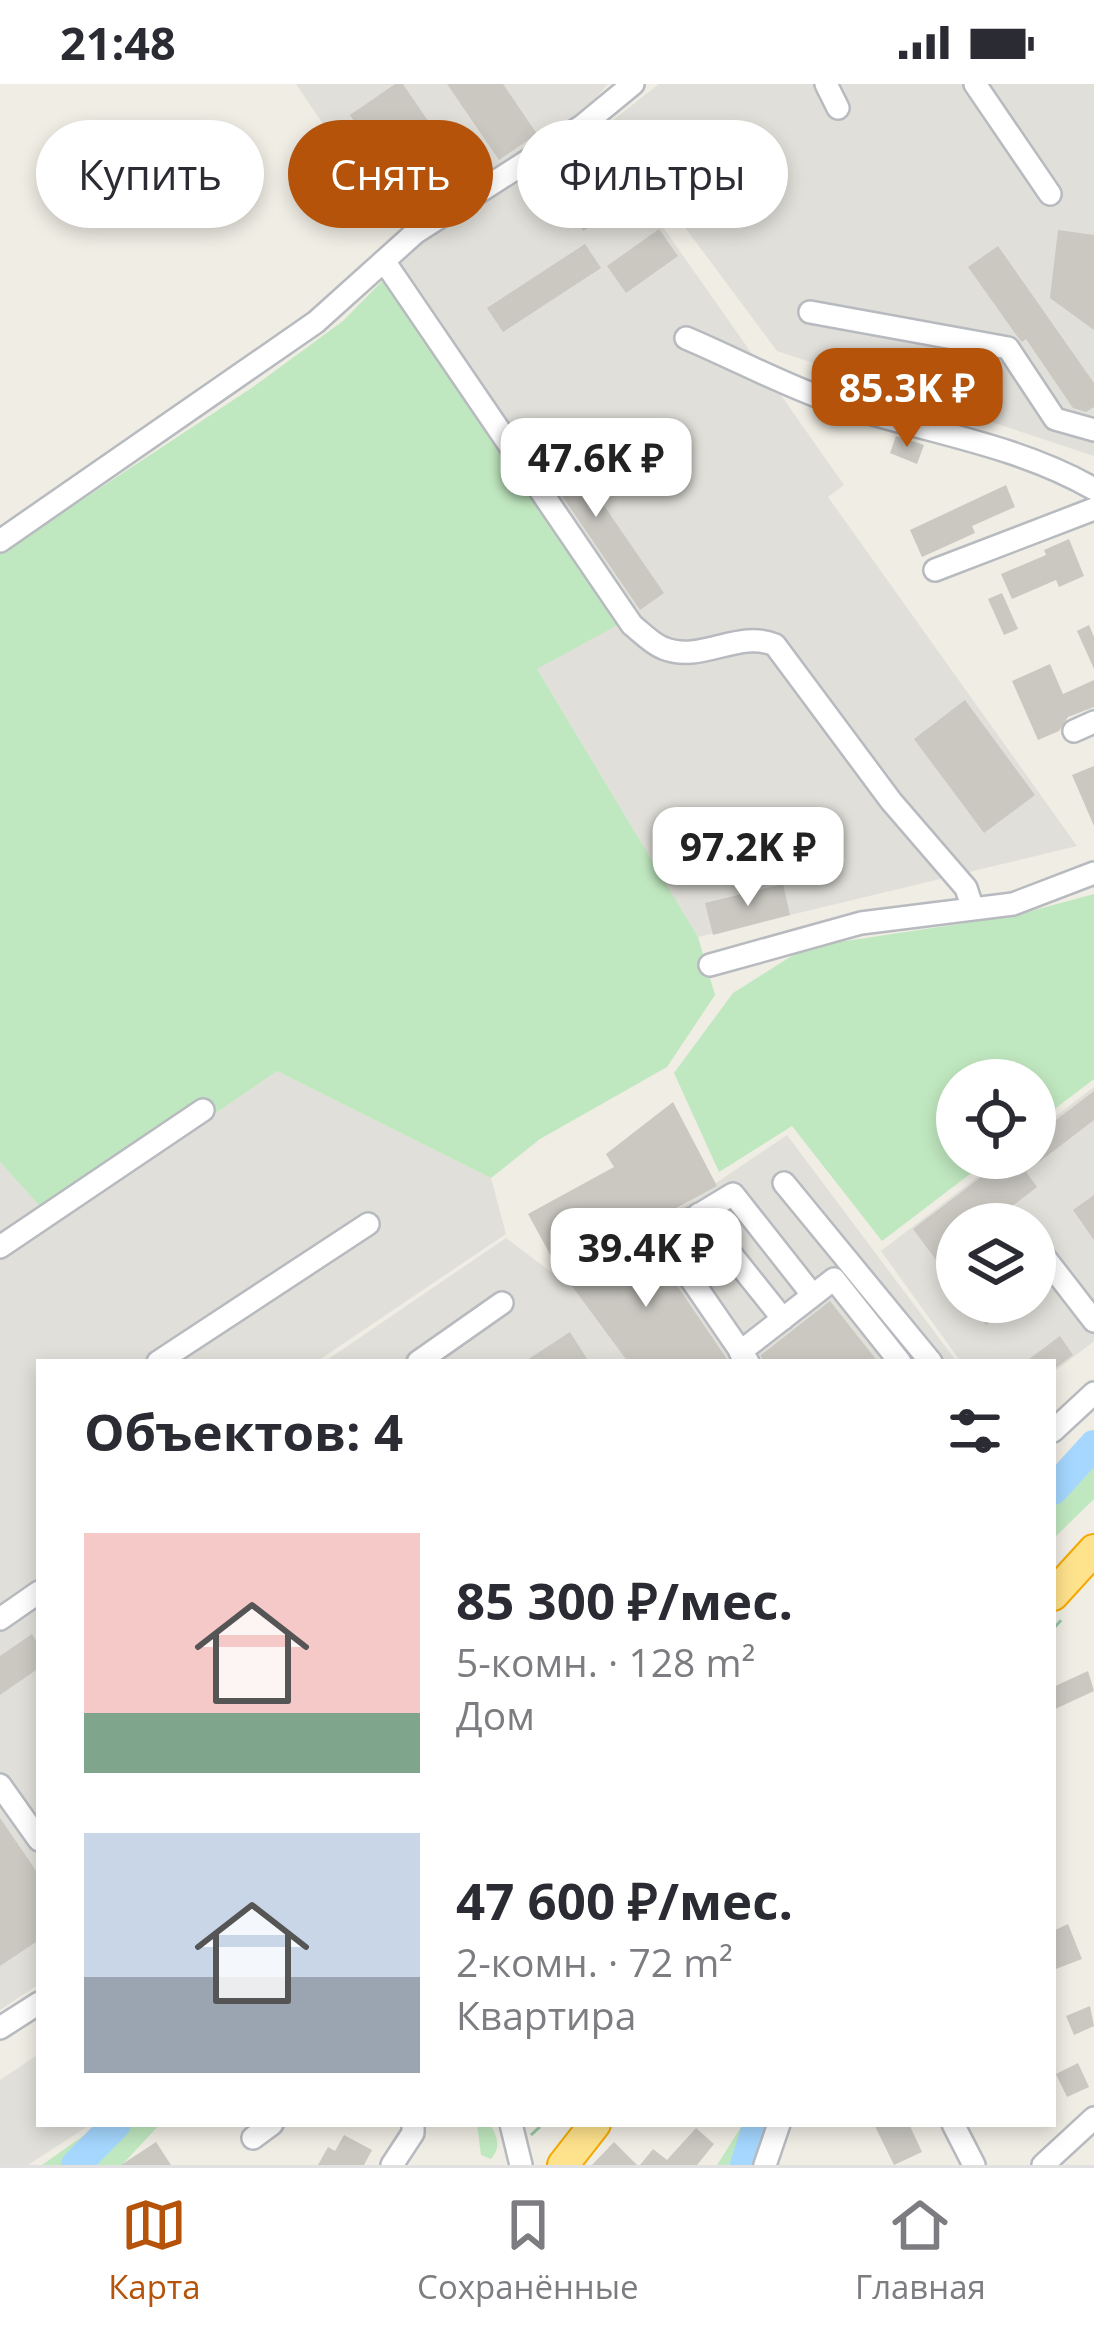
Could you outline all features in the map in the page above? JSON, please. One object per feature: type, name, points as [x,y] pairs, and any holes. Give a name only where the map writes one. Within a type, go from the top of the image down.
[{"type":"highway","points":[[1056,1592],[1094,1550]]},
{"type":"highway","points":[[563,2165],[593,2127]]},
{"type":"street","points":[[0,542],[316,322],[415,233],[582,126],[633,84]]},
{"type":"street","points":[[826,84],[838,108]]},
{"type":"street","points":[[975,84],[1050,194]]},
{"type":"street","points":[[384,261],[632,625],[662,648],[678,651],[695,652],[751,639],[776,645],[891,800],[966,888],[973,909]]},
{"type":"street","points":[[810,312],[1008,347],[1054,419],[1094,430]]},
{"type":"street","points":[[686,338],[822,398],[932,429],[1072,476],[1094,489]]},
{"type":"street","points":[[935,570],[1094,509]]},
{"type":"street","points":[[710,965],[861,923],[1013,904],[1094,873]]},
{"type":"street","points":[[0,1247],[203,1110]]},
{"type":"street","points":[[784,1183],[898,1359]]},
{"type":"street","points":[[811,1294],[733,1193],[662,1237],[744,1357],[843,1272]]},
{"type":"street","points":[[699,1214],[783,1319]]},
{"type":"street","points":[[163,1359],[368,1224]]},
{"type":"street","points":[[843,1272],[928,1359]]},
{"type":"street","points":[[1056,1272],[1094,1321]]},
{"type":"street","points":[[422,1359],[502,1304]]},
{"type":"street","points":[[1056,1428],[1094,1393]]},
{"type":"street","points":[[0,1619],[36,1594]]},
{"type":"street","points":[[0,1785],[36,1836]]},
{"type":"street","points":[[0,2028],[36,2004]]},
{"type":"street","points":[[1043,2165],[1094,2118]]},
{"type":"street","points":[[392,2165],[413,2127]]},
{"type":"street","points":[[512,2127],[521,2165]]},
{"type":"street","points":[[765,2165],[777,2127]]},
{"type":"street","points":[[955,2127],[974,2165]]},
{"type":"shaded area","points":[[296,84],[608,84],[569,120],[517,120],[517,154],[493,170],[493,120],[320,120]]},
{"type":"shaded area","points":[[659,84],[1094,84],[1094,456],[777,351],[685,228],[788,228],[788,120],[613,120]]},
{"type":"shaded area","points":[[517,176],[517,228],[664,228],[844,485],[828,497],[1077,846],[698,937],[537,669],[633,615],[520,441],[395,268],[439,228],[493,228],[493,192]]},
{"type":"shaded area","points":[[277,1071],[491,1178],[506,1234],[320,1359],[36,1359],[36,1986],[0,2010],[0,1162],[55,1223]]},
{"type":"shaded area","points":[[1094,1087],[1094,1341],[1056,1371],[1056,1359],[959,1359],[881,1251],[936,1209],[936,1323],[1056,1323],[1056,1203],[943,1203],[975,1179],[1056,1179],[1056,1116]]},
{"type":"shaded area","points":[[787,1135],[955,1359],[328,1359],[506,1238],[567,1284]]},
{"type":"shaded area","points":[[36,2056],[36,2127],[86,2127],[28,2165],[0,2165],[0,2080]]},
{"type":"green space","points":[[395,268],[520,441],[634,616],[537,669],[698,937],[715,995],[667,1067],[540,1139],[491,1178],[277,1071],[55,1223],[0,1162],[0,554],[253,387],[343,321]]},
{"type":"green space","points":[[1094,894],[1094,1079],[1056,1108],[1056,1059],[936,1059],[936,1179],[963,1179],[882,1241],[792,1126],[719,1172],[674,1073],[733,993],[806,947],[1012,916]]},
{"type":"green space","points":[[1094,1432],[1094,1499],[1056,1536],[1056,1471]]},
{"type":"green space","points":[[96,2127],[157,2127],[122,2165],[42,2165]]},
{"type":"green space","points":[[477,2127],[492,2127],[497,2146],[494,2154],[491,2159],[481,2155]]},
{"type":"green space","points":[[741,2127],[772,2127],[758,2165],[717,2165]]},
{"type":"building","points":[[395,84],[403,84],[427,120],[353,120],[350,115]]},
{"type":"building","points":[[447,84],[503,84],[527,120],[517,120],[517,148],[499,160],[493,151],[493,120],[472,120]]},
{"type":"building","points":[[659,229],[678,256],[626,293],[607,266]]},
{"type":"building","points":[[1058,230],[1094,235],[1094,330],[1050,298]]},
{"type":"building","points":[[585,244],[601,268],[503,332],[487,308]]},
{"type":"building","points":[[998,246],[1094,383],[1094,407],[1086,412],[1073,408],[968,267]]},
{"type":"building","points":[[552,430],[664,593],[640,610],[528,446]]},
{"type":"building","points":[[896,436],[924,445],[917,464],[890,453]]},
{"type":"building","points":[[1006,485],[1015,507],[972,526],[975,533],[922,557],[910,530]]},
{"type":"building","points":[[1069,539],[1084,576],[1059,587],[1056,580],[1012,599],[1001,574],[1046,555],[1044,550]]},
{"type":"building","points":[[1002,593],[1018,629],[1004,635],[988,599]]},
{"type":"building","points":[[1089,625],[1094,637],[1094,669],[1077,631]]},
{"type":"building","points":[[1050,664],[1063,694],[1094,680],[1094,707],[1068,717],[1059,731],[1038,740],[1012,681]]},
{"type":"building","points":[[965,700],[1035,795],[984,833],[914,739]]},
{"type":"building","points":[[1094,766],[1094,826],[1072,775]]},
{"type":"building","points":[[783,884],[790,915],[713,935],[705,903]]},
{"type":"building","points":[[1094,1091],[1094,1120],[1056,1149],[1056,1120]]},
{"type":"building","points":[[673,1102],[717,1186],[557,1267],[528,1214],[614,1167],[606,1154]]},
{"type":"building","points":[[978,1179],[1031,1179],[1037,1187],[1016,1203],[947,1203]]},
{"type":"building","points":[[1094,1195],[1094,1240],[1073,1210]]},
{"type":"building","points":[[936,1211],[936,1260],[913,1229]]},
{"type":"building","points":[[641,1235],[727,1359],[626,1359],[572,1286]]},
{"type":"building","points":[[830,1301],[876,1359],[762,1359],[761,1355]]},
{"type":"building","points":[[570,1332],[587,1359],[529,1359]]},
{"type":"building","points":[[1060,1336],[1073,1355],[1056,1368],[1056,1359],[1029,1359]]},
{"type":"building","points":[[32,1634],[36,1640],[36,1670],[0,1695],[0,1656]]},
{"type":"building","points":[[1088,1671],[1094,1691],[1056,1709],[1056,1686]]},
{"type":"building","points":[[0,1818],[36,1871],[36,1942],[0,1966]]},
{"type":"building","points":[[1068,1924],[1082,1959],[1056,1969],[1056,1930]]},
{"type":"building","points":[[1090,2006],[1094,2026],[1074,2035],[1066,2016]]},
{"type":"building","points":[[1078,2063],[1089,2087],[1067,2097],[1056,2074]]},
{"type":"building","points":[[875,2127],[910,2127],[922,2152],[894,2165]]},
{"type":"building","points":[[696,2128],[714,2144],[697,2165],[640,2165],[653,2149],[667,2160]]},
{"type":"building","points":[[344,2135],[372,2150],[364,2165],[318,2165],[328,2147],[335,2151]]},
{"type":"building","points":[[156,2142],[171,2165],[121,2165]]},
{"type":"building","points":[[614,2142],[637,2165],[592,2165]]},
{"type":"waterway","points":[[1056,1487],[1094,1445]]},
{"type":"waterway","points":[[76,2165],[113,2127]]},
{"type":"waterway","points":[[745,2165],[757,2127]]}]
